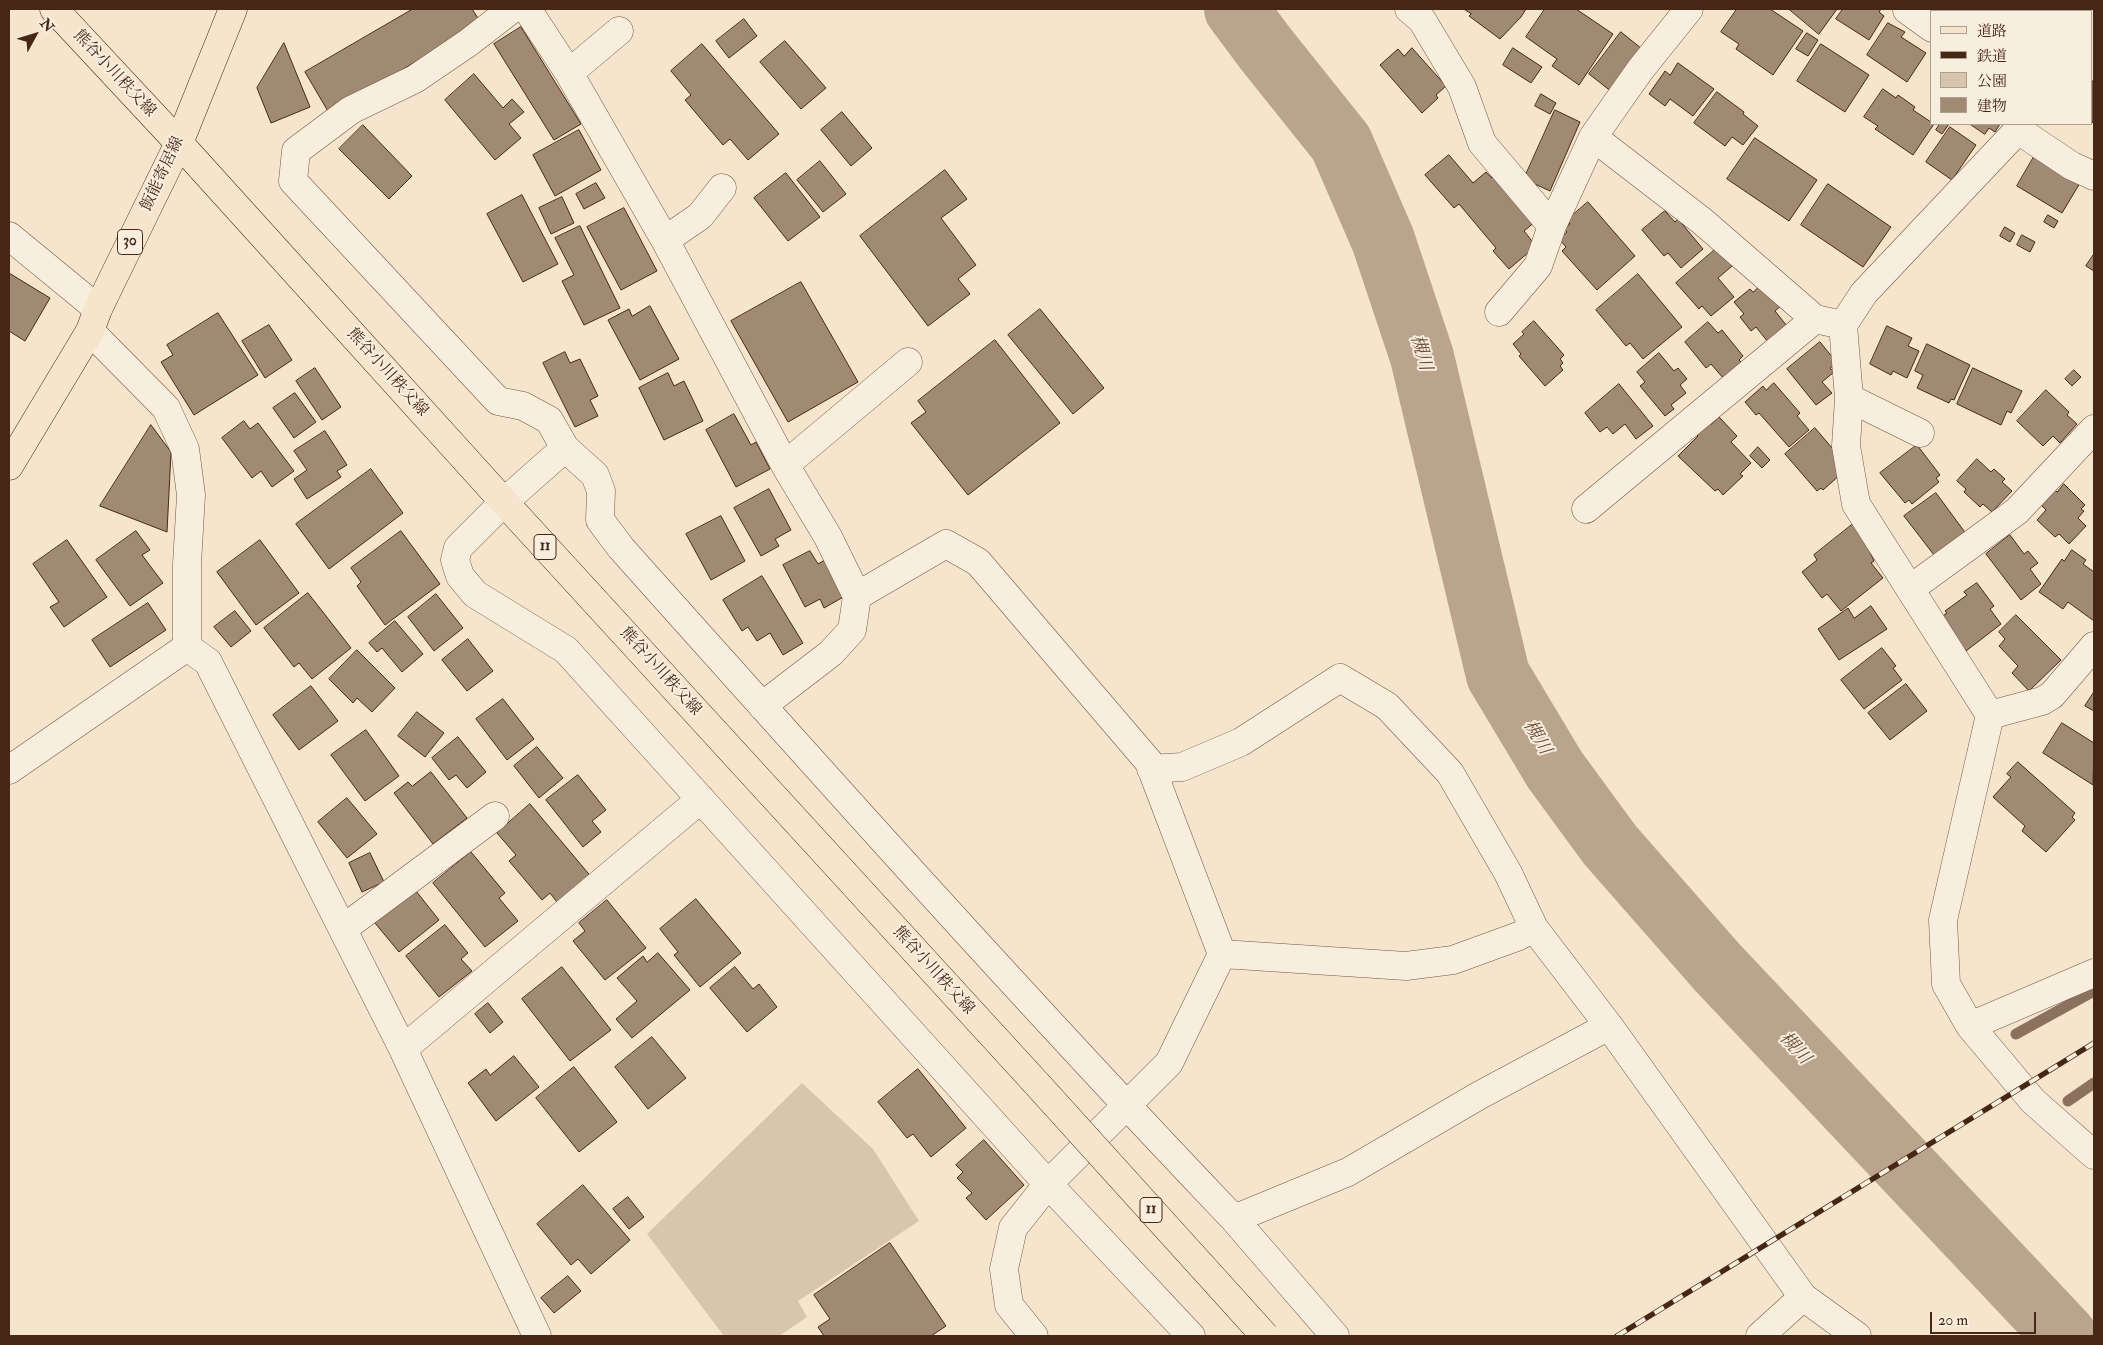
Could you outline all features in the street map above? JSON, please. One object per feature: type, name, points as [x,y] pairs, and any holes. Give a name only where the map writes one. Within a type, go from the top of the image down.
[{"type":"main road","name":"熊谷小川秩父線","points":[[54,9],[179,142],[504,502],[1265,1336]]},
{"type":"main road","name":"飯能寄居線","points":[[9,466],[94,320],[179,142],[233,9]]},
{"type":"street","points":[[512,9],[468,43],[415,79],[351,110],[296,151],[293,181],[498,401],[523,406],[549,420],[565,448],[595,474],[601,491],[600,520],[621,548],[762,706],[1126,1105],[1234,1219],[1335,1336]]},
{"type":"street","points":[[526,9],[569,73],[664,240],[785,465],[828,537],[858,596],[852,630],[831,653],[762,706]]},
{"type":"street","points":[[1409,9],[1422,20],[1462,87],[1482,143],[1552,226]]},
{"type":"street","points":[[1499,312],[1538,266],[1552,226],[1593,137],[1640,70],[1689,9]]},
{"type":"street","points":[[1906,10],[1930,27]]},
{"type":"street","points":[[569,73],[620,31]]},
{"type":"street","points":[[2094,176],[2072,166],[2019,127],[1864,293],[1843,325],[1849,398],[1846,446],[1856,504],[1990,715],[1943,920],[1946,984],[1970,1026],[2033,1101],[2094,1155]]},
{"type":"street","points":[[1593,137],[1702,221],[1815,319],[1843,325]]},
{"type":"street","points":[[664,240],[700,216],[722,188]]},
{"type":"street","points":[[9,236],[94,320],[166,408],[185,449],[192,495],[187,564],[187,647]]},
{"type":"street","points":[[1586,510],[1815,319]]},
{"type":"street","points":[[785,465],[908,362]]},
{"type":"street","points":[[1849,398],[1920,433]]},
{"type":"street","points":[[1910,589],[2016,511],[2094,429]]},
{"type":"street","points":[[565,448],[504,502],[458,548],[455,560],[460,576],[475,594],[566,650],[1048,1184],[1191,1336]]},
{"type":"street","points":[[858,596],[946,544],[978,562],[1149,762],[1222,954],[1169,1063],[1048,1184],[1013,1228],[1004,1269],[1009,1305],[1034,1336]]},
{"type":"street","points":[[1990,715],[2042,701],[2052,695],[2094,646]]},
{"type":"street","points":[[9,770],[187,647]]},
{"type":"street","points":[[187,647],[208,662],[344,928],[403,1049],[537,1336]]},
{"type":"street","points":[[1151,769],[1182,767],[1241,742],[1340,678],[1387,706],[1450,772],[1508,873],[1534,928],[1609,1026],[1803,1297],[1857,1336]]},
{"type":"street","points":[[403,1049],[701,799]]},
{"type":"street","points":[[344,928],[495,816]]},
{"type":"street","points":[[1222,954],[1406,966],[1453,960],[1519,936],[1534,928]]},
{"type":"street","points":[[1970,1026],[2094,973]]},
{"type":"street","points":[[1234,1219],[1348,1172],[1480,1095],[1609,1026]]},
{"type":"street","points":[[1760,1336],[1803,1297]]},
{"type":"green space","points":[[802,1083],[873,1149],[919,1221],[798,1301],[807,1317],[779,1336],[724,1336],[647,1234]]},
{"type":"building","points":[[413,9],[472,9],[481,23],[329,113],[305,72]]},
{"type":"building","points":[[1464,9],[1526,9],[1500,39],[1469,16],[1471,14]]},
{"type":"building","points":[[1545,9],[1576,9],[1613,34],[1579,85],[1552,66],[1557,59],[1526,37]]},
{"type":"building","points":[[1737,9],[1770,9],[1803,31],[1773,75],[1736,49],[1739,44],[1721,32]]},
{"type":"building","points":[[1789,9],[1837,9],[1819,34]]},
{"type":"building","points":[[1843,9],[1881,9],[1879,12],[1884,16],[1869,40],[1836,19]]},
{"type":"building","points":[[2002,9],[2032,9],[2032,10]]},
{"type":"building","points":[[744,19],[757,36],[729,58],[716,41]]},
{"type":"building","points":[[1888,23],[1905,32],[1901,37],[1926,53],[1907,82],[1867,55]]},
{"type":"building","points":[[521,27],[581,124],[554,140],[494,44]]},
{"type":"building","points":[[1621,32],[1647,53],[1612,92],[1589,74]]},
{"type":"building","points":[[1807,33],[1818,40],[1808,56],[1796,49]]},
{"type":"building","points":[[785,41],[826,88],[801,109],[760,62]]},
{"type":"building","points":[[284,43],[310,107],[271,123],[257,88]]},
{"type":"building","points":[[702,44],[779,134],[748,160],[730,139],[723,145],[685,100],[691,95],[671,71]]},
{"type":"building","points":[[1821,44],[1869,75],[1845,112],[1797,81]]},
{"type":"building","points":[[1412,48],[1446,86],[1436,95],[1438,98],[1422,113],[1380,65],[1398,49],[1404,56]]},
{"type":"building","points":[[1513,48],[1542,67],[1531,83],[1503,65]]},
{"type":"building","points":[[1678,63],[1714,89],[1693,116],[1670,99],[1665,106],[1649,94],[1665,71],[1670,75]]},
{"type":"building","points":[[474,74],[503,108],[512,99],[524,112],[509,124],[521,138],[495,160],[445,100]]},
{"type":"building","points":[[2094,79],[2094,124],[2093,123]]},
{"type":"building","points":[[1883,89],[1896,98],[1898,95],[1915,107],[1913,110],[1930,121],[1930,125],[1933,125],[1913,155],[1875,129],[1878,126],[1864,117]]},
{"type":"building","points":[[1717,92],[1744,112],[1743,114],[1758,126],[1743,145],[1732,137],[1725,146],[1694,123]]},
{"type":"building","points":[[1541,94],[1556,103],[1550,114],[1535,106]]},
{"type":"building","points":[[1555,110],[1580,122],[1550,191],[1524,179]]},
{"type":"building","points":[[842,112],[872,148],[851,166],[821,130]]},
{"type":"building","points":[[363,125],[412,176],[389,199],[339,149]]},
{"type":"building","points":[[1939,125],[1948,125],[1942,134],[1936,130]]},
{"type":"building","points":[[1972,125],[1999,125],[1995,132],[1989,128],[1985,134]]},
{"type":"building","points":[[1950,127],[1976,145],[1952,180],[1926,162]]},
{"type":"building","points":[[579,130],[601,170],[555,196],[533,155]]},
{"type":"building","points":[[1755,138],[1817,180],[1789,221],[1727,179]]},
{"type":"building","points":[[1449,155],[1473,183],[1486,172],[1492,178],[1496,175],[1536,221],[1524,231],[1536,246],[1509,269],[1493,251],[1496,248],[1459,204],[1454,208],[1425,175]]},
{"type":"building","points":[[2035,155],[2080,183],[2062,213],[2017,186]]},
{"type":"building","points":[[820,161],[846,194],[823,212],[797,180]]},
{"type":"building","points":[[945,170],[967,199],[941,218],[976,265],[958,279],[970,294],[928,326],[860,236]]},
{"type":"building","points":[[786,173],[820,217],[788,241],[754,198]]},
{"type":"building","points":[[596,183],[605,198],[584,209],[576,194]]},
{"type":"building","points":[[1828,184],[1891,227],[1863,267],[1801,225]]},
{"type":"building","points":[[522,195],[558,264],[523,282],[487,214]]},
{"type":"building","points":[[562,197],[574,223],[551,234],[539,208]]},
{"type":"building","points":[[1588,202],[1635,256],[1597,290],[1562,251],[1566,247],[1559,239],[1567,232],[1564,229],[1570,224],[1567,220]]},
{"type":"building","points":[[624,208],[657,271],[621,290],[587,227]]},
{"type":"building","points":[[1665,211],[1675,222],[1678,219],[1703,249],[1681,268],[1668,253],[1664,256],[1642,230]]},
{"type":"building","points":[[2048,215],[2058,221],[2054,228],[2044,222]]},
{"type":"building","points":[[580,226],[620,308],[584,325],[562,281],[574,275],[555,238]]},
{"type":"building","points":[[2005,227],[2015,233],[2010,242],[2000,236]]},
{"type":"building","points":[[2022,235],[2035,242],[2030,252],[2017,245]]},
{"type":"building","points":[[1717,248],[1732,266],[1718,278],[1734,297],[1711,316],[1702,306],[1699,309],[1676,283]]},
{"type":"building","points":[[2094,254],[2094,271],[2086,266]]},
{"type":"building","points":[[9,273],[50,298],[25,341],[9,331]]},
{"type":"building","points":[[1638,274],[1682,327],[1643,359],[1630,343],[1626,346],[1596,310]]},
{"type":"building","points":[[801,282],[858,382],[788,422],[731,321]]},
{"type":"building","points":[[1760,286],[1782,305],[1775,311],[1787,326],[1768,342],[1756,327],[1751,331],[1740,317],[1744,314],[1734,302],[1750,289],[1753,292]]},
{"type":"building","points":[[650,306],[679,359],[640,380],[608,320],[629,309],[632,316]]},
{"type":"building","points":[[1040,309],[1104,388],[1073,414],[1008,335]]},
{"type":"building","points":[[218,313],[258,375],[194,415],[161,362],[173,355],[167,345]]},
{"type":"building","points":[[1534,321],[1564,355],[1560,359],[1563,363],[1560,366],[1563,370],[1545,386],[1519,356],[1521,354],[1513,344]]},
{"type":"building","points":[[1708,322],[1718,333],[1722,330],[1743,356],[1739,360],[1743,364],[1724,379],[1711,364],[1706,368],[1685,342]]},
{"type":"building","points":[[269,325],[292,360],[265,378],[242,341]]},
{"type":"building","points":[[1887,326],[1912,338],[1908,346],[1919,351],[1907,378],[1893,371],[1891,375],[1870,364]]},
{"type":"building","points":[[995,340],[1060,423],[968,495],[911,423],[926,412],[918,401]]},
{"type":"building","points":[[1820,342],[1837,363],[1830,368],[1834,372],[1822,382],[1832,393],[1816,405],[1787,369]]},
{"type":"building","points":[[1927,344],[1970,365],[1954,400],[1951,399],[1949,403],[1917,388],[1923,375],[1915,371]]},
{"type":"building","points":[[565,352],[570,363],[580,359],[598,396],[590,400],[598,416],[575,427],[543,363]]},
{"type":"building","points":[[1659,353],[1674,371],[1678,368],[1687,379],[1680,385],[1686,393],[1671,405],[1674,409],[1665,416],[1640,386],[1645,382],[1637,372]]},
{"type":"building","points":[[315,368],[341,407],[322,420],[296,381]]},
{"type":"building","points":[[1973,368],[2022,391],[2011,413],[2007,411],[2001,425],[1957,404]]},
{"type":"building","points":[[2074,370],[2081,377],[2072,386],[2065,379]]},
{"type":"building","points":[[668,373],[674,386],[684,381],[703,421],[664,440],[639,388]]},
{"type":"building","points":[[1774,383],[1800,413],[1797,416],[1809,430],[1789,447],[1759,413],[1756,415],[1745,402],[1763,386],[1766,390]]},
{"type":"building","points":[[1619,384],[1653,426],[1636,439],[1625,424],[1613,434],[1607,427],[1600,432],[1585,413]]},
{"type":"building","points":[[2046,390],[2069,412],[2067,415],[2077,424],[2060,443],[2053,436],[2043,446],[2017,421]]},
{"type":"building","points":[[295,393],[316,422],[294,438],[273,408]]},
{"type":"building","points":[[734,414],[751,445],[756,442],[770,469],[736,487],[706,430]]},
{"type":"building","points":[[1719,417],[1737,436],[1731,442],[1751,463],[1740,474],[1743,476],[1723,495],[1718,489],[1715,491],[1678,456],[1698,436],[1696,434],[1709,421],[1711,424]]},
{"type":"building","points":[[244,421],[250,429],[258,423],[294,471],[272,487],[261,471],[252,478],[222,438]]},
{"type":"building","points":[[151,425],[171,452],[167,532],[100,506]]},
{"type":"building","points":[[1815,428],[1838,455],[1841,465],[1836,469],[1841,474],[1823,490],[1821,488],[1817,491],[1785,454]]},
{"type":"building","points":[[325,431],[347,465],[337,471],[341,477],[307,499],[294,479],[307,470],[294,451]]},
{"type":"building","points":[[1917,445],[1940,475],[1936,478],[1939,482],[1912,504],[1909,500],[1905,503],[1880,473]]},
{"type":"building","points":[[1758,447],[1770,460],[1762,468],[1750,456]]},
{"type":"building","points":[[1977,459],[1991,472],[1994,469],[2005,479],[2002,482],[2012,491],[1992,512],[1983,504],[1980,507],[1964,492],[1966,489],[1957,481]]},
{"type":"building","points":[[371,469],[403,513],[329,569],[296,524]]},
{"type":"building","points":[[2064,484],[2085,505],[2081,509],[2084,511],[2078,518],[2086,526],[2069,544],[2059,534],[2055,537],[2037,520],[2046,510],[2039,503],[2053,488],[2057,492]]},
{"type":"building","points":[[769,489],[791,530],[775,539],[779,546],[761,556],[734,508]]},
{"type":"building","points":[[1936,493],[1967,535],[1934,555],[1904,516]]},
{"type":"building","points":[[721,516],[745,561],[711,580],[686,534]]},
{"type":"building","points":[[1853,524],[1862,535],[1874,561],[1871,563],[1883,578],[1841,611],[1827,594],[1822,598],[1802,572],[1817,560],[1814,555]]},
{"type":"building","points":[[136,531],[150,550],[142,555],[163,583],[130,606],[96,560]]},
{"type":"building","points":[[401,531],[440,584],[385,625],[357,586],[361,582],[351,568]]},
{"type":"building","points":[[2010,535],[2024,554],[2028,551],[2038,563],[2030,569],[2041,584],[2021,600],[1986,554]]},
{"type":"building","points":[[67,540],[107,597],[64,627],[50,607],[59,602],[33,564]]},
{"type":"building","points":[[260,540],[299,593],[256,625],[217,572]]},
{"type":"building","points":[[2072,550],[2086,560],[2083,564],[2094,572],[2094,621],[2068,602],[2063,609],[2039,592],[2062,559],[2064,561]]},
{"type":"building","points":[[810,551],[818,564],[825,560],[845,596],[824,608],[820,599],[805,607],[783,565]]},
{"type":"building","points":[[762,576],[803,643],[783,655],[770,633],[757,641],[748,627],[742,631],[723,600]]},
{"type":"building","points":[[1977,583],[1994,606],[1990,609],[2001,624],[1966,651],[1941,617],[1947,613],[1945,611],[1967,595],[1964,592]]},
{"type":"building","points":[[308,593],[351,648],[312,679],[299,663],[294,667],[264,628]]},
{"type":"building","points":[[436,594],[463,628],[434,651],[408,617]]},
{"type":"building","points":[[148,603],[166,630],[110,667],[92,640]]},
{"type":"building","points":[[1871,606],[1887,629],[1839,660],[1818,629],[1848,608],[1854,618]]},
{"type":"building","points":[[235,611],[251,631],[231,647],[214,627]]},
{"type":"building","points":[[2016,615],[2061,660],[2029,691],[2012,673],[2018,666],[1999,646],[2005,639],[1999,632]]},
{"type":"building","points":[[395,621],[423,654],[402,672],[382,648],[377,652],[369,643]]},
{"type":"building","points":[[468,639],[493,671],[467,691],[442,660]]},
{"type":"building","points":[[1882,648],[1896,666],[1893,668],[1902,680],[1864,709],[1841,680]]},
{"type":"building","points":[[357,650],[395,688],[372,712],[357,698],[353,703],[329,679]]},
{"type":"building","points":[[1906,684],[1927,711],[1890,740],[1868,713]]},
{"type":"building","points":[[311,686],[338,721],[299,750],[273,715]]},
{"type":"building","points":[[2094,692],[2094,711],[2085,706]]},
{"type":"building","points":[[503,699],[534,739],[507,760],[476,719]]},
{"type":"building","points":[[417,712],[444,733],[425,757],[398,736]]},
{"type":"building","points":[[2062,723],[2094,743],[2093,785],[2043,753]]},
{"type":"building","points":[[366,730],[399,776],[365,801],[331,755]]},
{"type":"building","points":[[458,737],[486,772],[467,788],[456,775],[449,780],[432,758]]},
{"type":"building","points":[[537,747],[563,778],[539,798],[514,766]]},
{"type":"building","points":[[2018,762],[2075,813],[2072,817],[2075,820],[2046,852],[2022,831],[2025,826],[1993,797],[2011,777],[2007,774]]},
{"type":"building","points":[[431,772],[467,818],[433,844],[394,793],[408,782],[412,786]]},
{"type":"building","points":[[578,775],[606,810],[592,821],[601,832],[583,847],[546,800]]},
{"type":"building","points":[[347,798],[377,834],[347,858],[318,822]]},
{"type":"building","points":[[530,804],[593,879],[560,906],[550,893],[542,900],[509,861],[516,855],[497,833]]},
{"type":"building","points":[[471,852],[505,893],[499,898],[518,921],[485,947],[433,883]]},
{"type":"building","points":[[370,853],[384,882],[362,892],[349,863]]},
{"type":"building","points":[[416,891],[439,920],[399,952],[375,923]]},
{"type":"building","points":[[696,899],[741,953],[700,987],[674,955],[678,952],[660,929]]},
{"type":"building","points":[[607,900],[646,948],[605,980],[573,941],[585,931],[579,923]]},
{"type":"building","points":[[445,925],[468,953],[461,959],[472,971],[439,997],[406,956]]},
{"type":"building","points":[[658,953],[690,990],[632,1038],[616,1019],[637,1001],[617,978],[643,956],[647,962]]},
{"type":"building","points":[[562,967],[611,1030],[570,1061],[522,999]]},
{"type":"building","points":[[735,967],[753,989],[759,984],[777,1007],[747,1032],[710,988]]},
{"type":"building","points":[[488,1003],[503,1022],[490,1033],[475,1014]]},
{"type":"building","points":[[652,1037],[686,1078],[648,1109],[615,1067]]},
{"type":"building","points":[[514,1056],[539,1087],[496,1121],[468,1083],[486,1069],[490,1075]]},
{"type":"building","points":[[574,1067],[617,1122],[579,1152],[536,1098]]},
{"type":"building","points":[[918,1069],[966,1128],[931,1157],[913,1134],[907,1138],[878,1102]]},
{"type":"building","points":[[984,1140],[1024,1185],[986,1220],[966,1198],[972,1193],[957,1178],[963,1172],[956,1165]]},
{"type":"building","points":[[583,1185],[630,1240],[591,1274],[578,1259],[571,1265],[537,1224]]},
{"type":"building","points":[[628,1197],[644,1217],[629,1229],[613,1209]]},
{"type":"building","points":[[890,1243],[946,1326],[931,1336],[824,1336],[818,1327],[830,1319],[814,1295]]},
{"type":"building","points":[[568,1276],[581,1291],[554,1313],[541,1298]]},
{"type":"waterway","name":"槻川","points":[[1236,9],[1341,143],[1383,240],[1422,357],[1498,675],[1555,770],[1610,845],[1717,967],[2065,1336]]},
{"type":"waterway","points":[[2016,1034],[2094,991]]},
{"type":"waterway","points":[[2068,1101],[2094,1083]]},
{"type":"railway","points":[[1617,1336],[2094,1043]]}]
